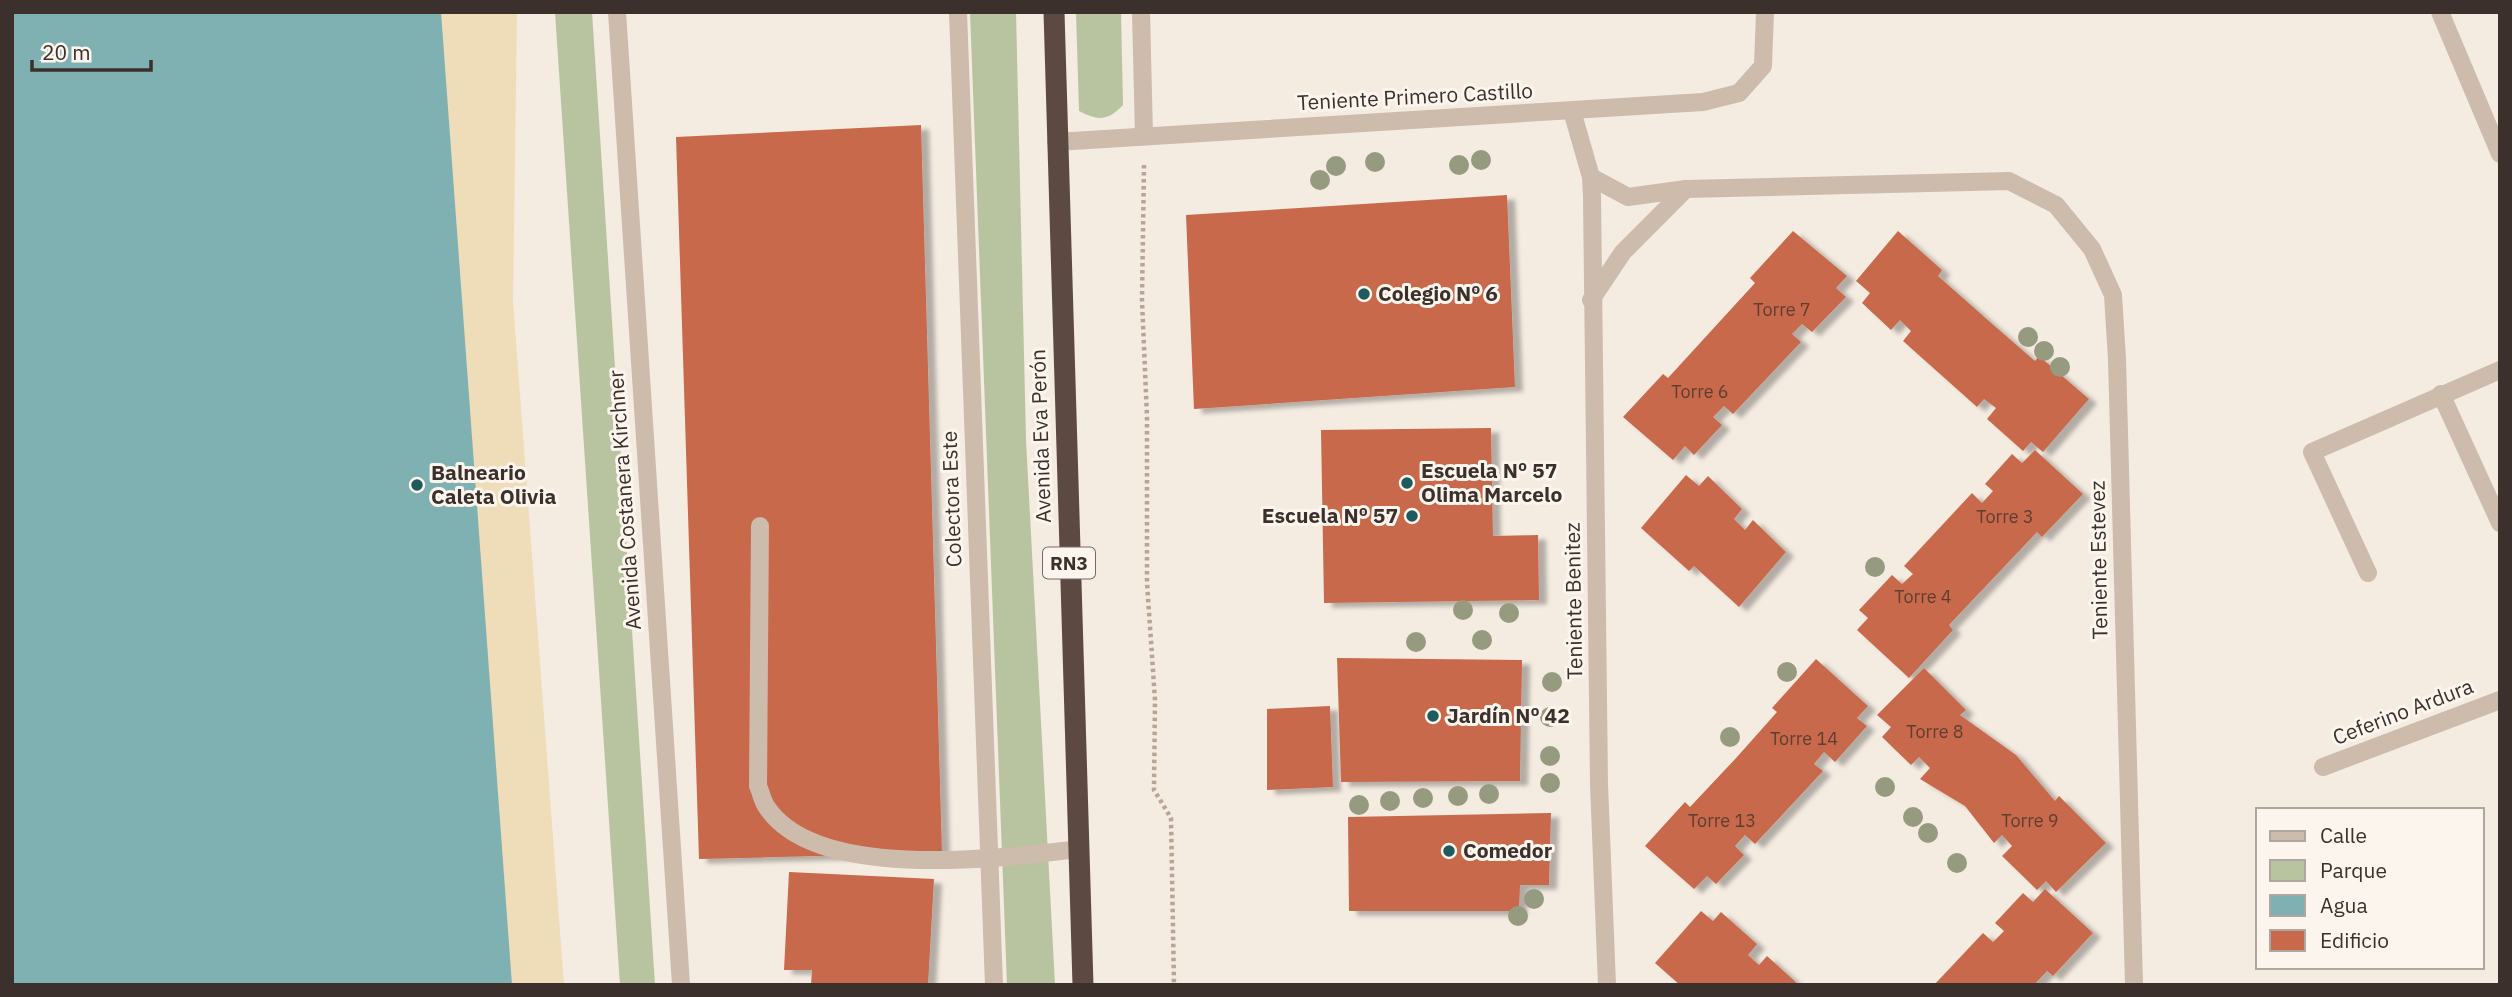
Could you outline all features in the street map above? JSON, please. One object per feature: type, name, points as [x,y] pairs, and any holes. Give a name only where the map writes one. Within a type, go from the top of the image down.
[{"type":"highway","name":"Avenida Eva Perón","points":[[1054,12],[1083,985]]},
{"type":"street","name":"Avenida Costanera Kirchner","points":[[617,12],[681,985]]},
{"type":"street","name":"Colectora Este","points":[[958,12],[994,985]]},
{"type":"street","points":[[1141,12],[1144,136]]},
{"type":"street","name":"Teniente Primero Castillo","points":[[1056,142],[1703,102],[1739,93],[1763,65],[1765,12]]},
{"type":"street","points":[[2440,12],[2500,153]]},
{"type":"street","name":"Teniente Benitez","points":[[1572,111],[1591,177],[1598,784],[1607,985]]},
{"type":"street","points":[[1591,177],[1628,197],[1686,190]]},
{"type":"street","name":"Teniente Estevez","points":[[1686,190],[2009,181],[2056,205],[2092,249],[2113,295],[2117,359],[2134,985]]},
{"type":"street","points":[[1591,300],[1622,252],[1686,190]]},
{"type":"street","points":[[2368,573],[2312,452],[2500,370]]},
{"type":"street","points":[[2441,394],[2500,523]]},
{"type":"street","points":[[760,526],[758,786],[766,807],[803,838],[842,850],[911,860],[989,860],[1079,849]]},
{"type":"street","name":"Ceferino Ardura","points":[[2323,766],[2500,700]]},
{"type":"path","points":[[1144,136],[1142,300],[1147,417],[1147,583],[1155,700],[1154,790],[1171,818],[1174,985]]},
{"type":"green space","points":[[555,12],[592,12],[655,985],[620,985]]},
{"type":"green space","points":[[970,12],[1016,12],[1026,440],[1055,985],[1007,985]]},
{"type":"green space","points":[[1076,12],[1121,12],[1123,105],[1107,117],[1092,117],[1079,111]]},
{"type":"sand","name":"Balneario Caleta Olivia","points":[[270,12],[517,12],[513,301],[564,985],[349,985]]},
{"type":"water","points":[[12,12],[441,12],[512,985],[12,985]]},
{"type":"building","points":[[921,125],[942,853],[699,859],[676,137]]},
{"type":"building","points":[[1507,195],[1515,387],[1194,409],[1186,215]]},
{"type":"building","points":[[1793,231],[1847,276],[1836,288],[1846,297],[1812,332],[1802,324],[1792,334],[1801,342],[1733,414],[1724,406],[1713,417],[1722,425],[1694,455],[1685,446],[1673,460],[1623,417],[1663,374],[1668,378],[1755,283],[1750,278]]},
{"type":"building","points":[[1898,231],[1942,270],[1938,276],[1990,322],[2035,361],[2039,356],[2089,399],[2043,452],[2031,442],[2023,451],[1987,419],[1996,408],[1984,399],[1977,407],[1903,341],[1911,331],[1900,320],[1891,330],[1862,303],[1870,293],[1856,281]]},
{"type":"building","name":"Escuela Nº 57 Olima Marcelo","points":[[1491,428],[1493,536],[1538,535],[1539,600],[1324,603],[1321,430]]},
{"type":"building","points":[[2035,450],[2083,494],[2042,537],[2037,532],[1949,625],[1953,630],[1909,678],[1857,630],[1868,618],[1859,610],[1892,575],[1902,584],[1913,574],[1904,566],[1972,493],[1982,503],[1993,491],[1985,484],[2012,454],[2022,463]]},
{"type":"building","points":[[1686,475],[1699,486],[1708,476],[1742,509],[1734,519],[1745,530],[1753,520],[1786,552],[1739,607],[1694,566],[1689,571],[1641,528]]},
{"type":"building","points":[[1337,658],[1522,660],[1520,781],[1341,782]]},
{"type":"building","points":[[1816,659],[1868,706],[1857,718],[1867,726],[1835,762],[1824,752],[1814,764],[1823,771],[1755,844],[1745,835],[1735,846],[1744,855],[1716,884],[1707,876],[1694,889],[1645,846],[1685,802],[1690,807],[1737,757],[1777,712],[1772,708]]},
{"type":"building","points":[[1924,668],[1966,710],[1960,715],[2016,755],[2055,801],[2059,796],[2106,843],[2056,892],[2046,881],[2037,890],[2002,856],[2012,846],[2002,835],[1994,843],[1965,806],[1920,779],[1930,768],[1919,757],[1911,765],[1882,737],[1891,727],[1877,715]]},
{"type":"building","points":[[1330,706],[1333,787],[1267,790],[1267,709]]},
{"type":"building","name":"Comedor","points":[[1551,813],[1549,885],[1520,885],[1519,911],[1349,911],[1348,817]]},
{"type":"building","points":[[789,872],[934,879],[928,985],[811,985],[812,970],[784,970]]},
{"type":"building","points":[[2045,889],[2093,933],[2053,976],[2047,971],[2034,985],[1934,985],[1983,933],[1993,942],[2004,931],[1995,923],[2023,893],[2033,902]]},
{"type":"building","points":[[1701,911],[1713,921],[1721,912],[1757,944],[1748,955],[1759,965],[1767,956],[1799,985],[1680,985],[1655,963]]},
{"type":"place","name":"Colegio Nº 6","points":[[1364,294]]},
{"type":"place","name":"Escuela Nº 57 Olima Marcelo","points":[[1407,483]]},
{"type":"place","name":"Balneario Caleta Olivia","points":[[417,485]]},
{"type":"place","name":"Escuela Nº 57","points":[[1412,516]]},
{"type":"place","name":"Jardín Nº 42","points":[[1433,716]]},
{"type":"place","name":"Comedor","points":[[1449,851]]}]
